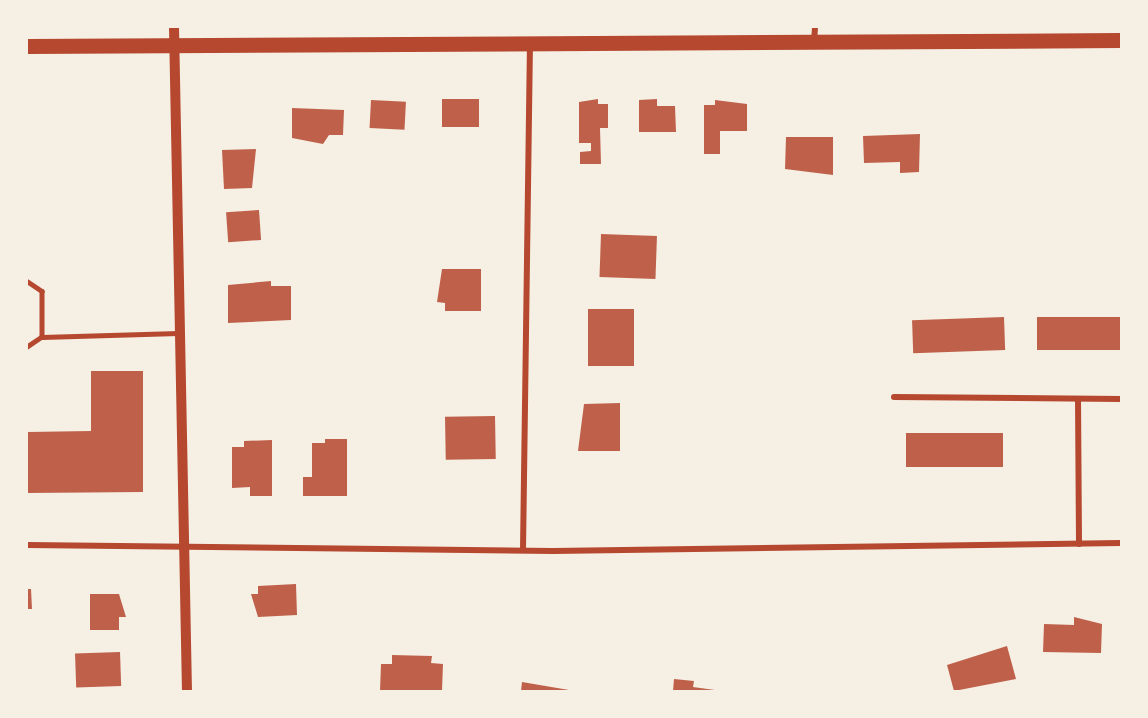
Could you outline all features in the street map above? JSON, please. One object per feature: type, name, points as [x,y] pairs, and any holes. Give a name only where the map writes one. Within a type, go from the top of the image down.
[{"type":"main road","points":[[27,46],[530,45],[814,35],[1121,40]]},
{"type":"street","points":[[174,27],[178,333],[186,543],[187,691]]},
{"type":"street","points":[[523,550],[530,45]]},
{"type":"street","points":[[894,398],[1121,399]]},
{"type":"street","points":[[1078,399],[1079,544]]},
{"type":"street","points":[[27,545],[186,543],[523,550],[1121,543]]},
{"type":"lane","points":[[27,281],[42,291],[42,337]]},
{"type":"lane","points":[[27,346],[42,337],[178,333]]},
{"type":"building","points":[[442,99],[479,99],[479,127],[442,127]]},
{"type":"building","points":[[598,99],[598,104],[608,104],[608,128],[600,128],[601,164],[580,164],[580,152],[591,151],[591,143],[579,143],[579,102]]},
{"type":"building","points":[[657,99],[657,106],[675,106],[676,132],[639,132],[639,100]]},
{"type":"building","points":[[371,100],[406,102],[404,130],[370,128]]},
{"type":"building","points":[[715,100],[747,104],[747,131],[720,131],[720,154],[704,154],[704,105],[715,105]]},
{"type":"building","points":[[292,108],[344,110],[343,135],[329,135],[323,144],[292,138]]},
{"type":"building","points":[[920,134],[919,172],[900,173],[900,162],[864,163],[863,136]]},
{"type":"building","points":[[786,137],[833,137],[833,175],[785,169]]},
{"type":"building","points":[[256,149],[252,188],[224,189],[222,150]]},
{"type":"building","points":[[259,210],[261,240],[228,242],[226,212]]},
{"type":"building","points":[[601,234],[657,236],[655,279],[599,277]]},
{"type":"building","points":[[442,269],[481,269],[481,311],[445,311],[445,303],[437,302]]},
{"type":"building","points":[[271,281],[271,286],[291,286],[291,320],[228,323],[228,285]]},
{"type":"building","points":[[588,309],[634,309],[634,366],[588,366]]},
{"type":"building","points":[[1004,317],[1005,350],[913,353],[912,320]]},
{"type":"building","points":[[1037,317],[1121,317],[1121,350],[1037,350]]},
{"type":"building","points":[[91,371],[143,371],[143,492],[27,493],[27,432],[91,431]]},
{"type":"building","points":[[620,403],[620,451],[578,451],[584,404]]},
{"type":"building","points":[[495,416],[496,459],[446,460],[445,417]]},
{"type":"building","points":[[906,433],[1003,433],[1003,467],[906,467]]},
{"type":"building","points":[[325,439],[347,439],[347,496],[303,496],[303,477],[312,477],[312,443],[325,443]]},
{"type":"building","points":[[272,440],[272,496],[250,496],[250,487],[232,488],[232,447],[244,447],[244,441]]},
{"type":"building","points":[[296,584],[297,615],[258,617],[251,594],[258,594],[258,586]]},
{"type":"building","points":[[27,589],[31,589],[32,609],[27,609]]},
{"type":"building","points":[[90,594],[119,594],[126,617],[119,617],[119,630],[90,630]]},
{"type":"building","points":[[1074,617],[1102,624],[1101,653],[1043,652],[1044,624],[1074,625]]},
{"type":"building","points":[[1007,646],[1016,679],[954,691],[947,665]]},
{"type":"building","points":[[120,652],[121,686],[76,688],[75,654]]},
{"type":"building","points":[[392,655],[432,656],[431,663],[443,664],[442,691],[380,691],[381,664],[392,664]]},
{"type":"building","points":[[674,679],[694,681],[693,687],[722,691],[673,691]]},
{"type":"building","points":[[522,682],[569,690],[569,691],[521,691]]}]
